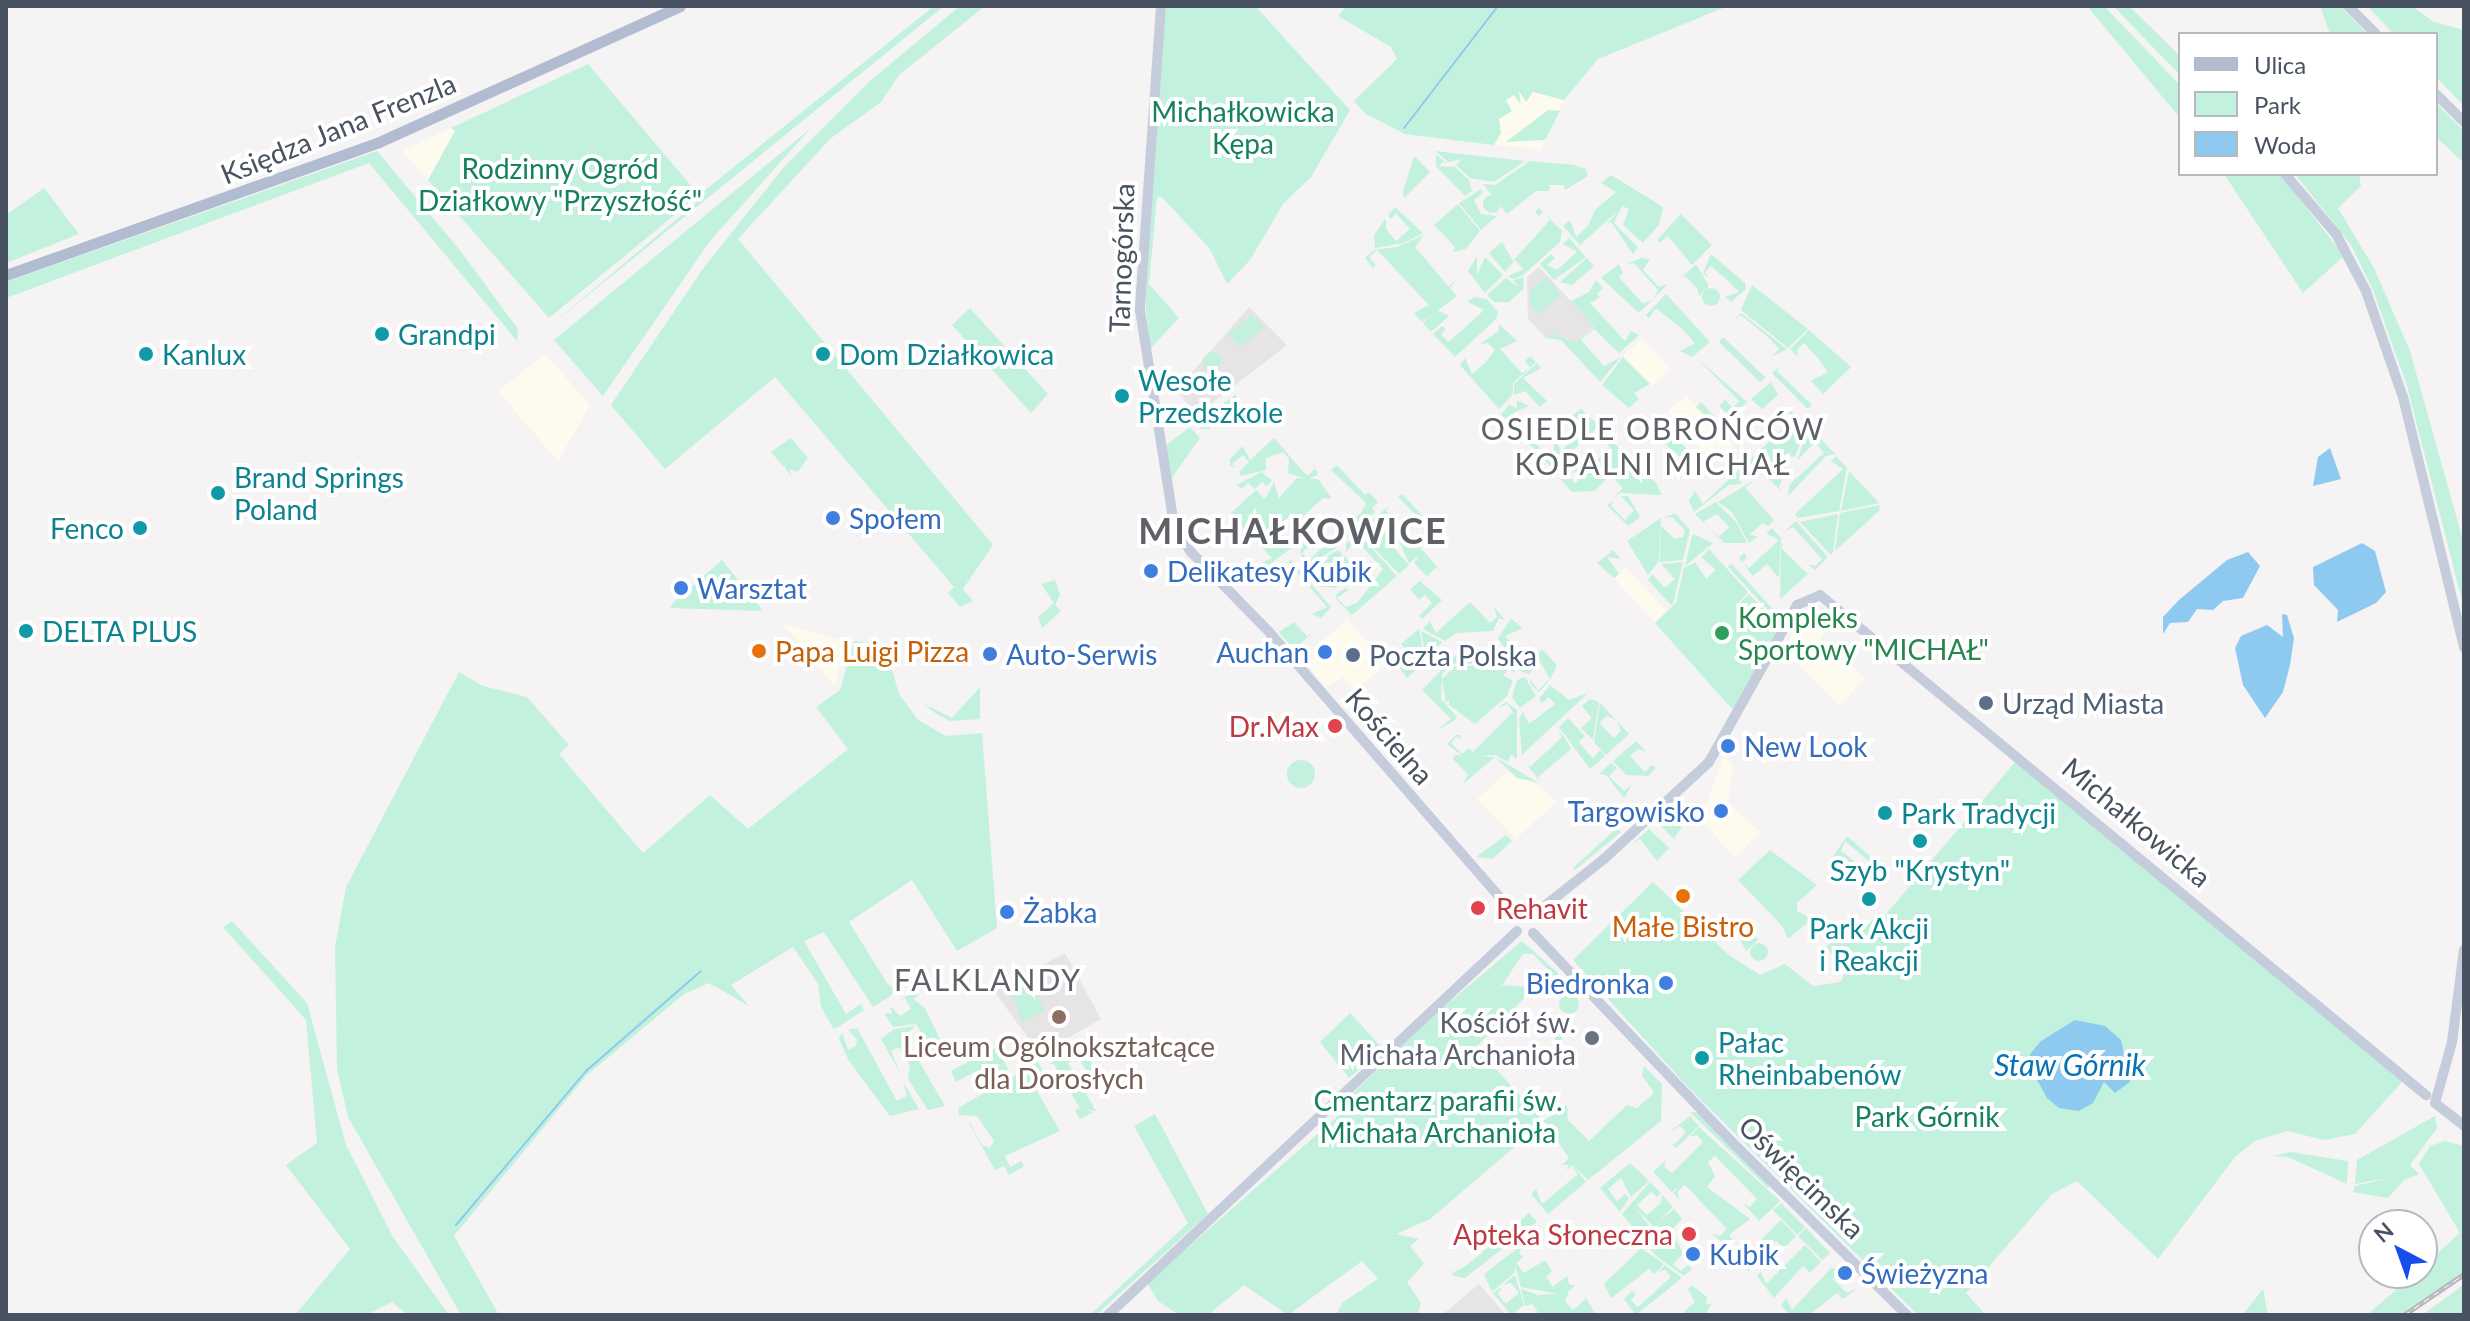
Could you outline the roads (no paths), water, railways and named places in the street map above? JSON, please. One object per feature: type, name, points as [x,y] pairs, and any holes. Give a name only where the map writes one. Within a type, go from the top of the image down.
[{"type":"main road","name":"Księdza Jana Frenzla","points":[[6,275],[379,142],[680,6]]},
{"type":"street","name":"Tarnogórska","points":[[1161,6],[1140,310],[1168,506],[1191,552]]},
{"type":"street","points":[[2348,6],[2374,32]]},
{"type":"street","points":[[2438,96],[2464,122]]},
{"type":"street","points":[[2287,176],[2336,234],[2366,291],[2403,397],[2464,648]]},
{"type":"street","name":"Kościelna","points":[[1191,552],[1270,633],[1518,918]]},
{"type":"street","name":"Michałkowicka","points":[[1532,916],[1604,859],[1718,752],[1797,605],[1814,595],[1833,601],[2464,1126]]},
{"type":"street","points":[[1108,1315],[1517,931],[1518,918],[1532,916],[1533,933],[1517,931]]},
{"type":"street","name":"Oświęcimska","points":[[1533,933],[1720,1130],[1907,1315]]},
{"type":"street","points":[[2432,1097],[2452,1042],[2464,950]]},
{"type":"water","points":[[2330,448],[2341,479],[2313,486],[2318,457]]},
{"type":"water","points":[[2362,543],[2375,551],[2386,592],[2376,603],[2337,622],[2338,610],[2314,585],[2313,567]]},
{"type":"water","points":[[2248,552],[2260,566],[2243,598],[2223,601],[2213,610],[2197,609],[2188,622],[2170,623],[2163,634],[2163,617],[2179,600],[2227,560]]},
{"type":"water","points":[[2282,614],[2287,615],[2294,638],[2290,665],[2283,692],[2265,718],[2243,685],[2235,648],[2241,636],[2267,625],[2283,637]]},
{"type":"water","name":"Staw Górnik","points":[[2075,1020],[2105,1026],[2121,1040],[2130,1082],[2115,1093],[2104,1082],[2093,1103],[2079,1111],[2059,1108],[2047,1098],[2030,1067],[2030,1054],[2041,1041]]},
{"type":"waterway","points":[[1404,128],[1498,6]]},
{"type":"waterway","points":[[456,1225],[586,1071],[701,971]]},
{"type":"railway","points":[[2404,1315],[2464,1274]]},
{"type":"place","name":"Grandpi","points":[[382,334]]},
{"type":"place","name":"Kanlux","points":[[146,354]]},
{"type":"place","name":"Dom Działkowica","points":[[823,354]]},
{"type":"place","name":"Wesołe Przedszkole","points":[[1122,396]]},
{"type":"place","name":"Brand Springs Poland","points":[[218,493]]},
{"type":"place","name":"Społem","points":[[833,518]]},
{"type":"place","name":"Fenco","points":[[140,528]]},
{"type":"place","name":"Delikatesy Kubik","points":[[1151,571]]},
{"type":"place","name":"Warsztat","points":[[681,588]]},
{"type":"place","name":"DELTA PLUS","points":[[26,631]]},
{"type":"place","name":"Kompleks Sportowy \"MICHAŁ\"","points":[[1722,633]]},
{"type":"place","name":"Papa Luigi Pizza","points":[[759,651]]},
{"type":"place","name":"Auchan","points":[[1325,652]]},
{"type":"place","name":"Auto-Serwis","points":[[990,654]]},
{"type":"place","name":"Poczta Polska","points":[[1353,655]]},
{"type":"place","name":"Urząd Miasta","points":[[1986,703]]},
{"type":"place","name":"Dr.Max","points":[[1335,726]]},
{"type":"place","name":"New Look","points":[[1728,746]]},
{"type":"place","name":"Targowisko","points":[[1721,811]]},
{"type":"place","name":"Park Tradycji","points":[[1885,813]]},
{"type":"place","name":"Szyb \"Krystyn\"","points":[[1920,841]]},
{"type":"place","name":"Małe Bistro","points":[[1683,896]]},
{"type":"place","name":"Park Akcji i Reakcji","points":[[1869,899]]},
{"type":"place","name":"Rehavit","points":[[1478,908]]},
{"type":"place","name":"Żabka","points":[[1007,912]]},
{"type":"place","name":"Biedronka","points":[[1666,983]]},
{"type":"place","name":"Liceum Ogólnokształcące dla Dorosłych","points":[[1059,1017]]},
{"type":"place","name":"Kościół św. Michała Archanioła","points":[[1592,1038]]},
{"type":"place","name":"Pałac Rheinbabenów","points":[[1702,1058]]},
{"type":"place","name":"Apteka Słoneczna","points":[[1689,1234]]},
{"type":"place","name":"Kubik","points":[[1693,1254]]},
{"type":"place","name":"Świeżyzna","points":[[1845,1273]]},
{"type":"district","name":"OSIEDLE OBROŃCÓW KOPALNI MICHAŁ","points":[[1653,445]]},
{"type":"district","name":"MICHAŁKOWICE","points":[[1293,531]]},
{"type":"district","name":"FALKLANDY","points":[[988,979]]},
{"type":"park label","name":"Michałkowicka Kępa","points":[[1243,127]]},
{"type":"park label","name":"Rodzinny Ogród Działkowy \"Przyszłość\"","points":[[560,184]]},
{"type":"park label","name":"Cmentarz parafii św. Michała Archanioła","points":[[1438,1116]]},
{"type":"park label","name":"Park Górnik","points":[[1927,1116]]}]
